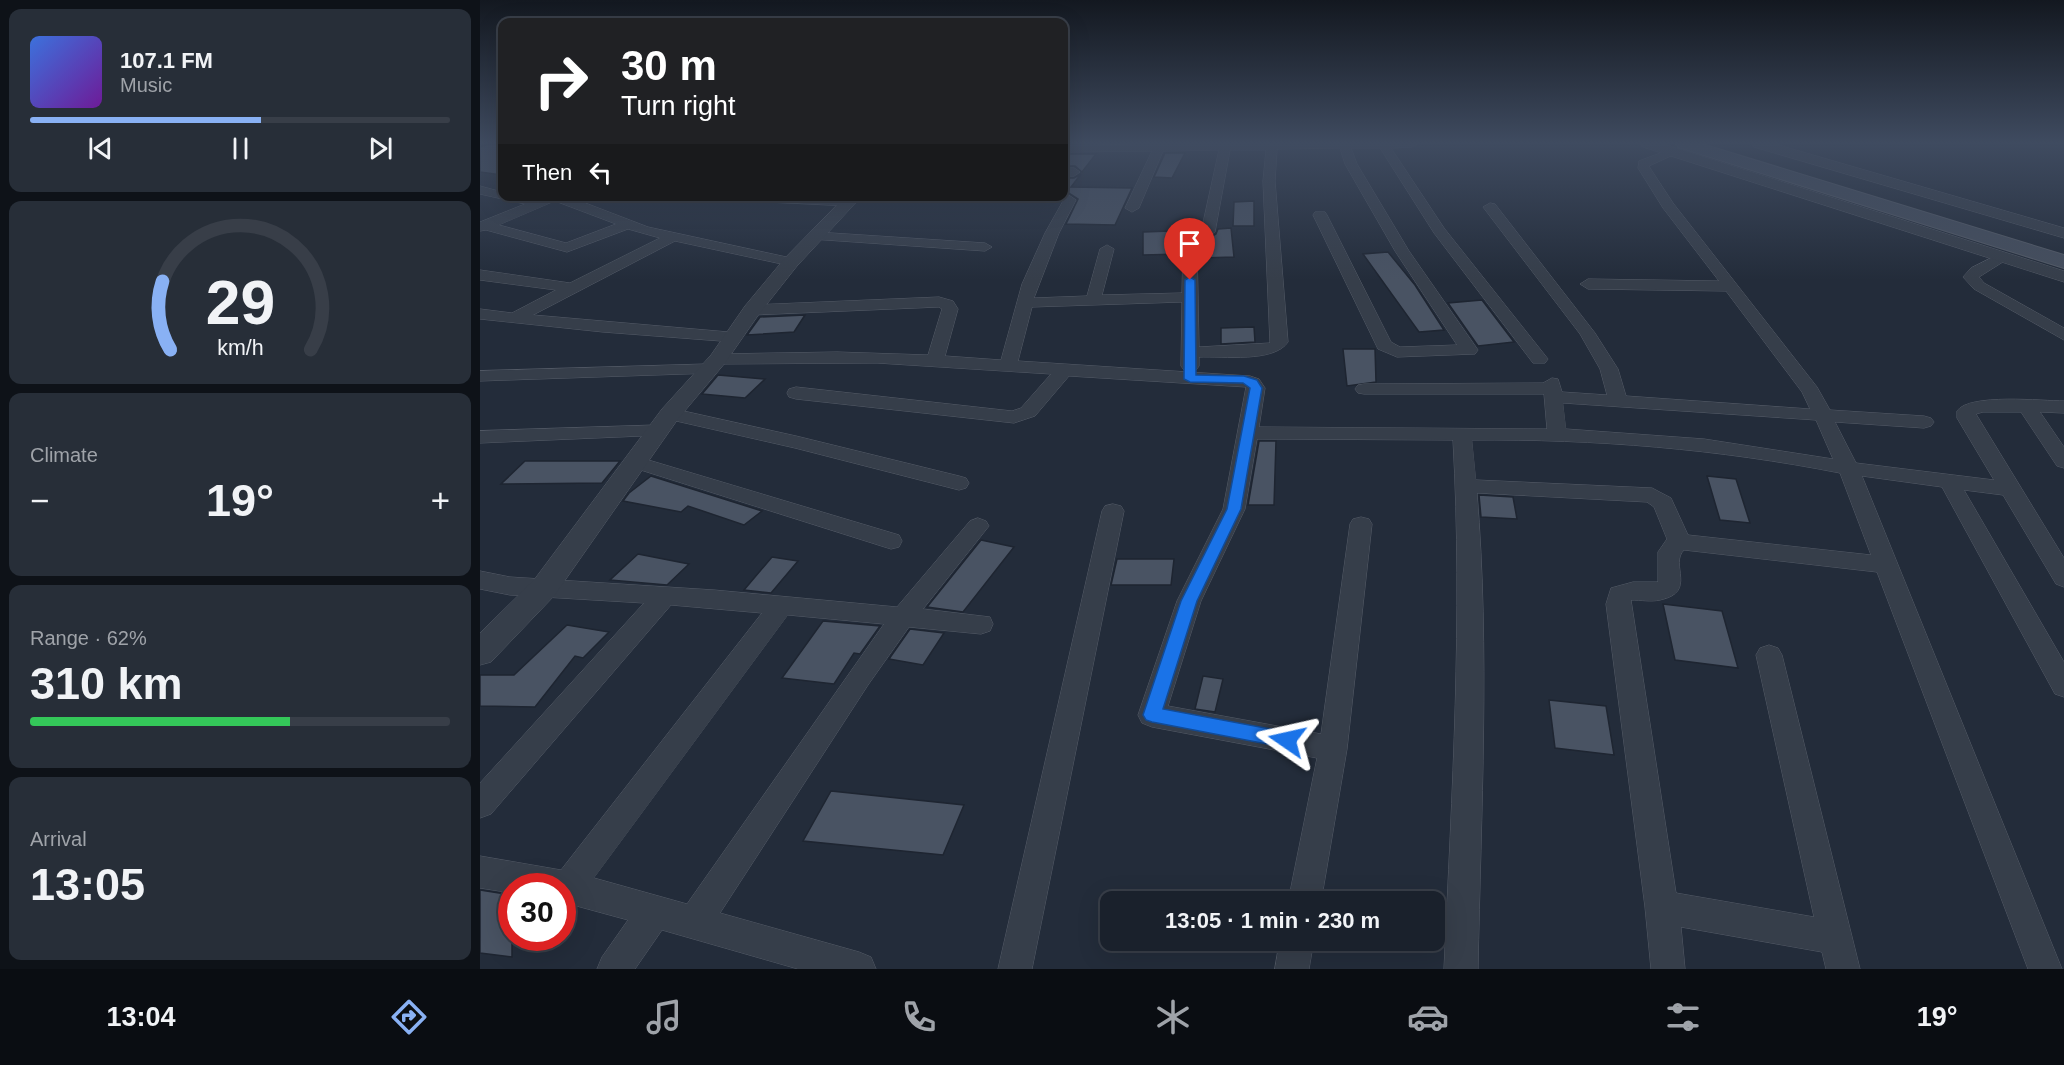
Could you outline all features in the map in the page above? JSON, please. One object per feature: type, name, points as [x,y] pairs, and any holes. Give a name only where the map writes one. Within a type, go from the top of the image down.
[{"type":"main road","points":[[1817,189],[2064,262]]},
{"type":"main road","points":[[1874,189],[2064,246]]},
{"type":"street","points":[[1132,208],[1140,189]]},
{"type":"street","points":[[1208,232],[1217,189]]},
{"type":"street","points":[[1190,352],[1267,350],[1276,347],[1280,342],[1270,189]]},
{"type":"street","points":[[1320,215],[1384,345],[1397,352],[1469,350],[1366,189]]},
{"type":"street","points":[[1413,189],[1439,230],[1539,359]]},
{"type":"street","points":[[1658,189],[1796,369],[1825,415],[1848,468],[2045,969]]},
{"type":"street","points":[[1800,189],[2064,277]]},
{"type":"street","points":[[1914,189],[2064,233]]},
{"type":"street","points":[[480,190],[498,193]]},
{"type":"street","points":[[1008,366],[1024,303],[1038,263],[1070,200],[1068,199]]},
{"type":"street","points":[[527,201],[538,204]]},
{"type":"street","points":[[483,226],[546,201]]},
{"type":"street","points":[[566,201],[626,225],[791,262]]},
{"type":"street","points":[[480,653],[544,588],[664,423],[713,364],[752,310],[791,262],[850,201]]},
{"type":"street","points":[[1490,207],[1587,333],[1609,369],[1618,402]]},
{"type":"street","points":[[483,226],[567,248],[626,225]]},
{"type":"street","points":[[816,236],[985,247]]},
{"type":"street","points":[[514,318],[672,237]]},
{"type":"street","points":[[1190,245],[1190,379]]},
{"type":"street","points":[[1093,301],[1107,249]]},
{"type":"street","points":[[2001,257],[1976,270],[1971,277],[1979,286],[2064,335]]},
{"type":"street","points":[[480,275],[573,288]]},
{"type":"street","points":[[1588,284],[1730,286]]},
{"type":"street","points":[[1024,303],[1190,297]]},
{"type":"street","points":[[752,310],[939,302],[947,304],[950,309],[935,362]]},
{"type":"street","points":[[480,314],[734,337]]},
{"type":"street","points":[[480,376],[820,356],[1190,379],[1244,380],[1253,383],[1256,388],[1234,509],[1189,601],[1152,715],[1333,748]]},
{"type":"street","points":[[796,393],[1014,417],[1028,412],[1063,371]]},
{"type":"street","points":[[1364,389],[1553,389],[1618,402],[1924,422]]},
{"type":"street","points":[[1553,389],[1557,434]]},
{"type":"street","points":[[2064,407],[1982,406],[1966,411],[1967,418],[2064,578]]},
{"type":"street","points":[[2026,406],[2064,462]]},
{"type":"street","points":[[480,437],[664,423],[796,442],[959,483]]},
{"type":"street","points":[[1249,433],[1616,436],[1782,454],[1848,468],[2011,489]]},
{"type":"street","points":[[1461,969],[1470,612],[1467,486],[1462,434]]},
{"type":"street","points":[[635,462],[891,541]]},
{"type":"street","points":[[1949,481],[2064,686]]},
{"type":"street","points":[[1467,486],[1652,495],[1663,502],[1680,542]]},
{"type":"street","points":[[1015,969],[1113,511]]},
{"type":"street","points":[[1306,891],[1333,748],[1361,524]]},
{"type":"street","points":[[694,923],[852,686],[902,618],[978,526]]},
{"type":"street","points":[[1668,969],[1662,907],[1618,604],[1620,594],[1629,590],[1656,592],[1665,589],[1669,584],[1668,551],[1672,545],[1680,542],[1886,565]]},
{"type":"street","points":[[480,579],[510,586],[782,605],[981,624]]},
{"type":"street","points":[[480,804],[664,597]]},
{"type":"street","points":[[576,876],[782,605]]},
{"type":"street","points":[[1662,907],[1839,954],[1770,655]]},
{"type":"street","points":[[480,872],[498,875]]},
{"type":"street","points":[[576,889],[859,969]]},
{"type":"street","points":[[614,969],[655,912]]},
{"type":"street","points":[[1292,969],[1295,951]]},
{"type":"building","points":[[1068,189],[1131,189],[1115,225],[1066,224],[1078,199],[1068,193]]},
{"type":"building","points":[[1254,201],[1254,226],[1233,226],[1234,202]]},
{"type":"building","points":[[1231,228],[1234,257],[1200,258],[1199,245],[1191,239],[1182,243],[1181,254],[1143,255],[1143,232],[1199,230],[1200,234],[1209,238],[1216,234],[1218,229]]},
{"type":"building","points":[[1388,252],[1415,285],[1444,330],[1419,332],[1363,254]]},
{"type":"building","points":[[1482,300],[1514,342],[1478,346],[1448,303]]},
{"type":"building","points":[[805,315],[794,332],[747,335],[760,317]]},
{"type":"building","points":[[1254,327],[1255,342],[1221,344],[1221,328]]},
{"type":"building","points":[[1343,349],[1375,349],[1376,382],[1347,386]]},
{"type":"building","points":[[718,375],[765,379],[745,398],[702,394]]},
{"type":"building","points":[[1259,441],[1276,441],[1274,505],[1248,505]]},
{"type":"building","points":[[525,461],[620,461],[602,483],[501,484]]},
{"type":"building","points":[[651,476],[762,511],[744,525],[688,506],[681,512],[623,501],[629,493]]},
{"type":"building","points":[[1707,476],[1736,479],[1750,523],[1720,520]]},
{"type":"building","points":[[1479,495],[1513,497],[1517,519],[1481,517]]},
{"type":"building","points":[[981,540],[1014,547],[963,612],[927,607]]},
{"type":"building","points":[[638,554],[689,564],[667,585],[610,580]]},
{"type":"building","points":[[772,557],[798,561],[771,593],[744,590]]},
{"type":"building","points":[[1117,559],[1174,559],[1171,585],[1111,585]]},
{"type":"building","points":[[1663,604],[1722,611],[1738,668],[1675,660]]},
{"type":"building","points":[[823,621],[880,626],[860,654],[854,653],[834,684],[782,678]]},
{"type":"building","points":[[567,625],[609,632],[583,658],[575,656],[535,707],[480,706],[480,675],[514,675]]},
{"type":"building","points":[[910,629],[944,633],[923,665],[889,659]]},
{"type":"building","points":[[1203,676],[1223,679],[1215,712],[1195,709]]},
{"type":"building","points":[[1549,700],[1606,706],[1614,755],[1555,748]]},
{"type":"building","points":[[831,791],[964,805],[943,855],[803,841]]},
{"type":"building","points":[[480,890],[498,893],[498,951],[512,951],[512,957],[480,953]]},
{"type":"route","points":[[1190,280],[1190,379],[1244,380],[1253,383],[1256,388],[1234,509],[1189,601],[1152,715],[1287,740]]}]
